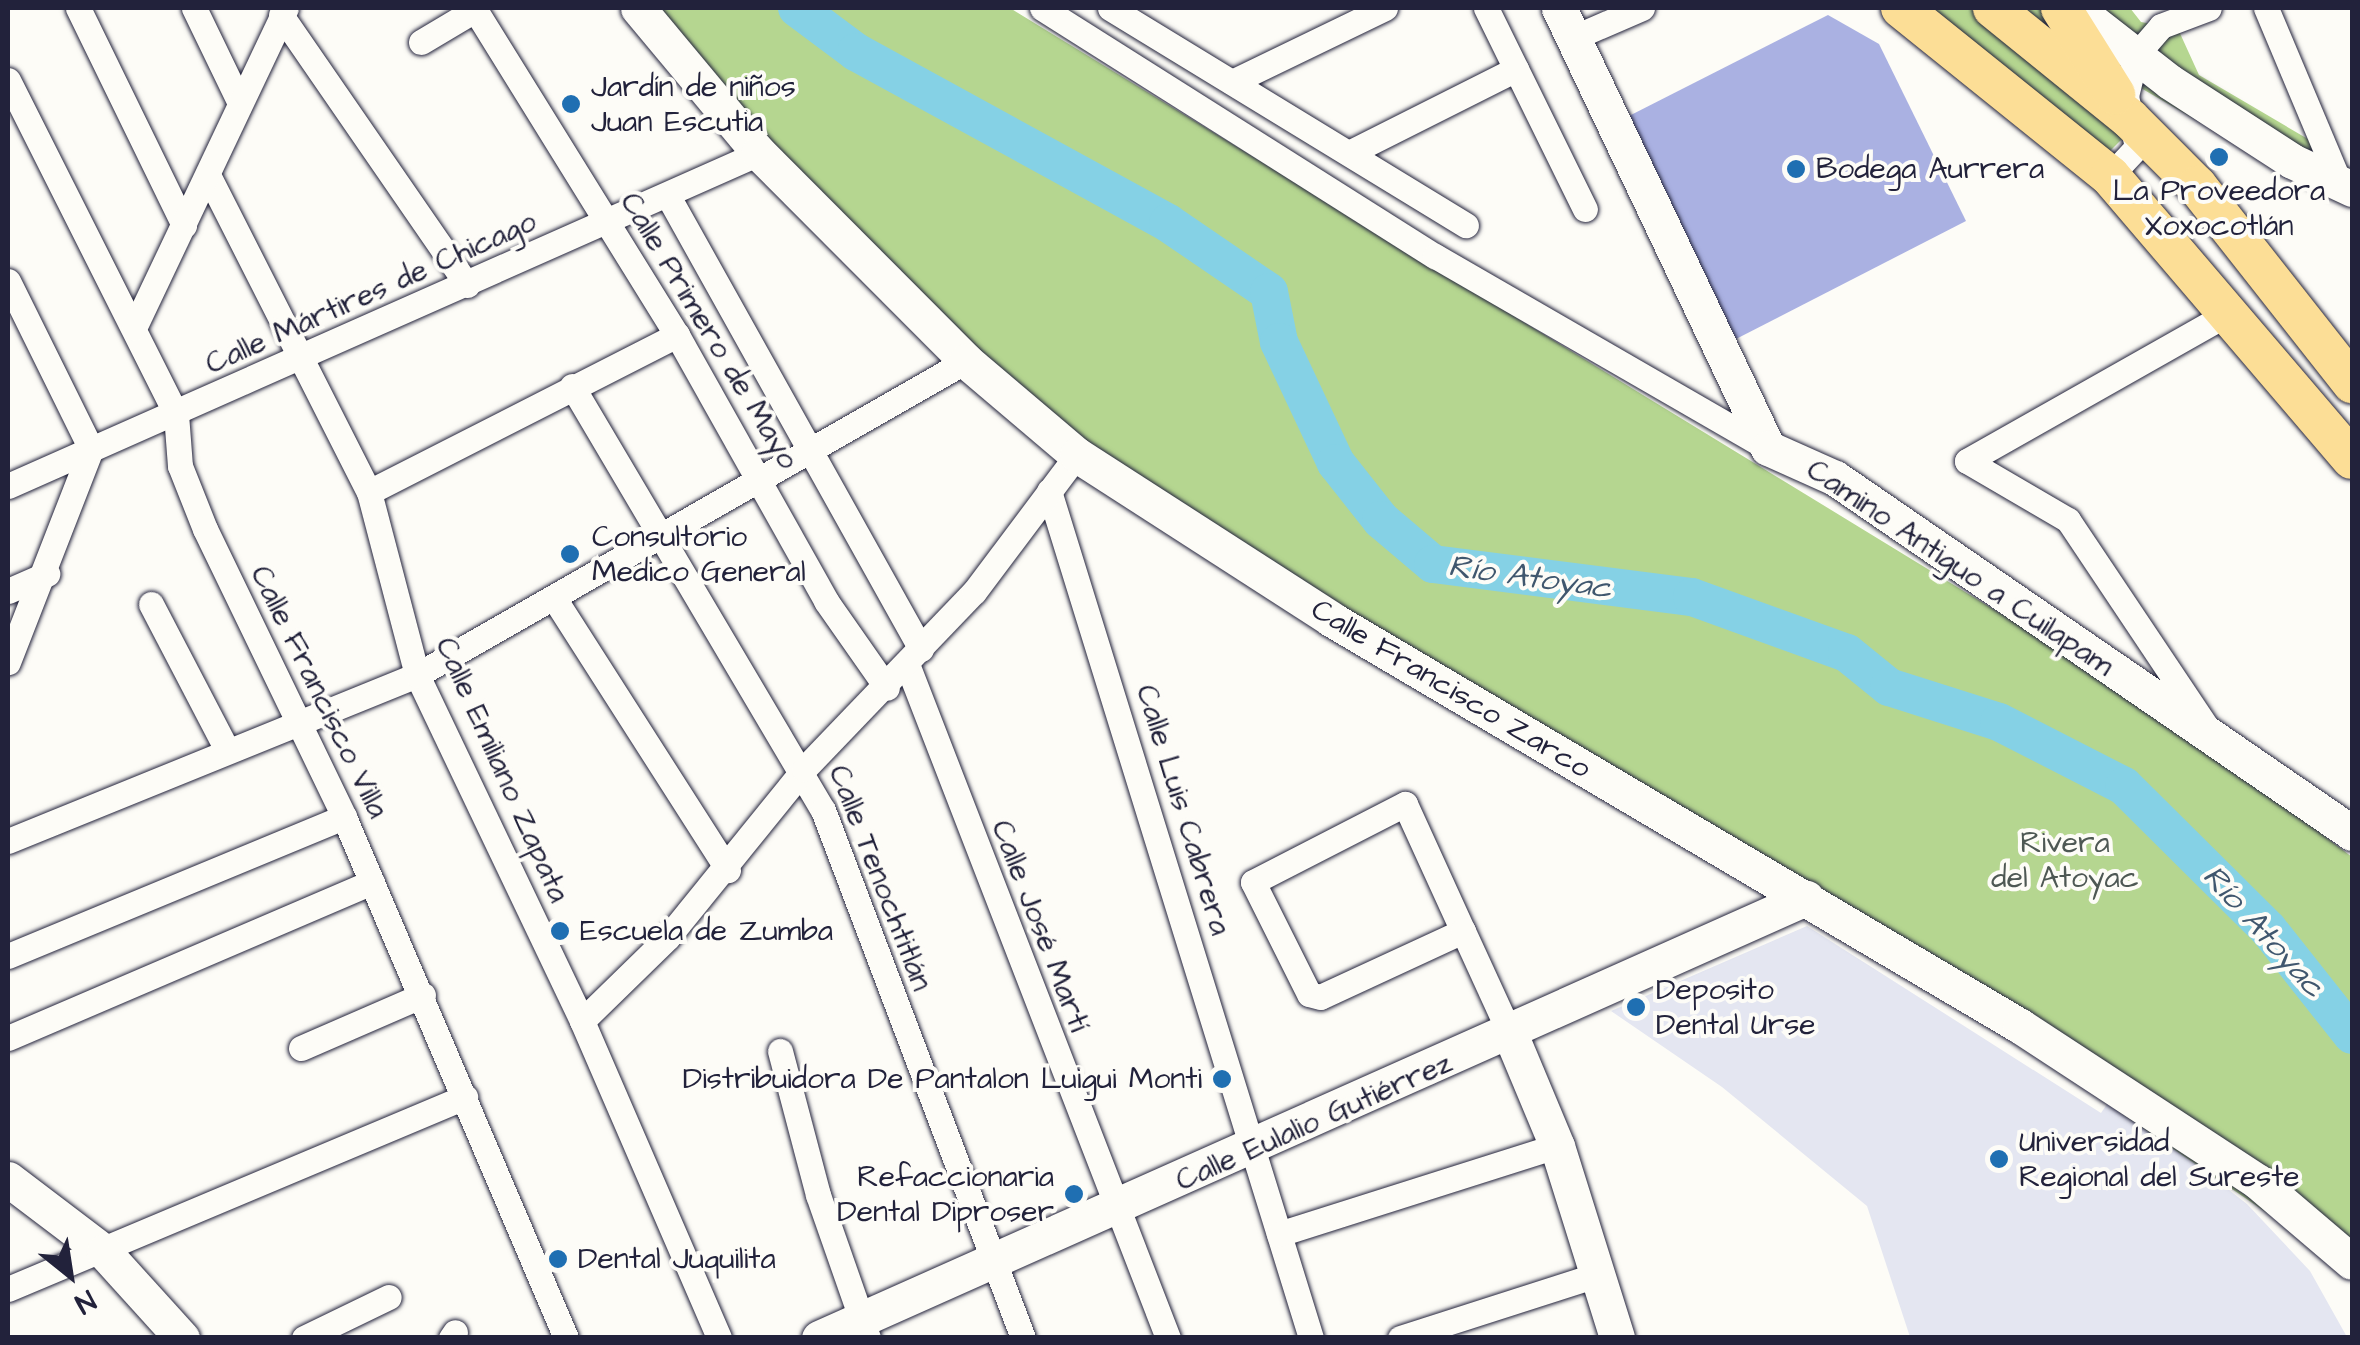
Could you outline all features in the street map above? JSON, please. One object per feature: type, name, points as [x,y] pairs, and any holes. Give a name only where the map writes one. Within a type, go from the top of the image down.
[{"type":"main road","points":[[1901,8],[2110,176],[2232,311],[2352,459]]},
{"type":"main road","points":[[1993,8],[2130,119],[2197,186],[2352,383]]},
{"type":"main road","points":[[2060,8],[2130,119]]},
{"type":"street","points":[[78,8],[184,225]]},
{"type":"street","points":[[194,8],[239,100]]},
{"type":"street","name":"Calle Francisco Zarco","points":[[638,8],[759,153],[966,361],[1077,455],[1331,619],[1806,898],[2200,1143],[2352,1262]]},
{"type":"street","points":[[1042,8],[1435,256],[1768,448]]},
{"type":"street","points":[[1110,8],[1466,225]]},
{"type":"street","points":[[1232,82],[1384,8]]},
{"type":"street","points":[[1486,8],[1585,210]]},
{"type":"street","points":[[1642,8],[1567,22],[1768,448]]},
{"type":"street","points":[[2075,8],[2136,55],[2347,188]]},
{"type":"street","points":[[2110,176],[2135,154],[2127,78],[2136,55],[2161,26],[2209,8]]},
{"type":"street","points":[[2266,8],[2347,188]]},
{"type":"street","points":[[421,42],[474,9]]},
{"type":"street","name":"Calle Primero de Mayo","points":[[474,9],[677,335],[826,601],[887,688]]},
{"type":"street","points":[[134,328],[284,11],[467,285]]},
{"type":"street","points":[[1348,153],[1516,69]]},
{"type":"street","name":"Calle Francisco Villa","points":[[8,80],[176,414],[180,466],[423,995],[566,1338]]},
{"type":"street","name":"Calle Mártires de Chicago","points":[[8,486],[306,358],[759,153]]},
{"type":"street","name":"Calle Emiliano Zapata","points":[[208,175],[306,358],[369,492],[416,674],[582,1020],[720,1338]]},
{"type":"street","name":"Calle José Martí","points":[[668,196],[812,452],[914,656],[1113,1210],[1168,1338]]},
{"type":"street","points":[[8,281],[91,449],[46,574],[8,662]]},
{"type":"street","points":[[2208,728],[2068,520],[1967,461],[2232,311]]},
{"type":"street","points":[[369,492],[677,335]]},
{"type":"street","points":[[8,841],[226,748],[299,724],[416,674],[761,482],[966,361]]},
{"type":"street","name":"Calle Tenochtitlán","points":[[572,386],[804,770],[990,1261],[1023,1338]]},
{"type":"street","name":"Camino Antiguo a Cuilapam","points":[[1768,448],[1835,478],[2037,623],[2208,728],[2352,834]]},
{"type":"street","points":[[582,1020],[728,870],[804,770],[887,688],[1077,455]]},
{"type":"street","name":"Calle Luis Cabrera","points":[[1049,491],[1312,1338]]},
{"type":"street","points":[[8,591],[46,574]]},
{"type":"street","points":[[554,598],[728,870]]},
{"type":"street","points":[[151,604],[226,748]]},
{"type":"street","points":[[1463,931],[1320,997],[1309,994],[1253,882],[1405,804],[1511,1036],[1558,1146],[1618,1338]]},
{"type":"street","points":[[8,956],[344,817]]},
{"type":"street","points":[[8,1038],[372,882]]},
{"type":"street","name":"Calle Eulalio Gutiérrez","points":[[819,1338],[864,1328],[990,1261],[1511,1036],[1806,898]]},
{"type":"street","points":[[301,1048],[423,995]]},
{"type":"street","points":[[780,1051],[864,1328]]},
{"type":"street","points":[[8,1289],[465,1098]]},
{"type":"street","points":[[1280,1234],[1558,1146]]},
{"type":"street","points":[[8,1178],[104,1252],[182,1338]]},
{"type":"street","points":[[1400,1338],[1599,1274]]},
{"type":"street","points":[[304,1338],[389,1297]]},
{"type":"shaded area","name":"Universidad Regional del Sureste","points":[[1807,926],[2101,1113],[2111,1098],[2247,1204],[2310,1271],[2347,1337],[1910,1337],[1867,1206],[1722,1087],[1611,1011]]},
{"type":"green space","name":"Rivera del Atoyac","points":[[638,8],[1010,8],[2160,711],[2352,857],[2352,1271],[1806,898],[1077,455]]},
{"type":"green space","points":[[1920,8],[1975,8],[2127,134],[2103,158]]},
{"type":"green space","points":[[2003,8],[2130,8],[2141,22],[2178,29],[2199,75],[2313,142],[2339,203]]},
{"type":"building","name":"Bodega Aurrera","points":[[1828,15],[1879,44],[1966,221],[1736,339],[1625,118]]},
{"type":"waterway","name":"Río Atoyac","points":[[797,8],[856,52],[1168,223],[1269,292],[1279,342],[1336,463],[1381,520],[1433,564],[1692,597],[1847,653],[1889,687],[1999,722],[2124,786],[2268,929],[2352,1035]]},
{"type":"place","name":"Jardín de niños Juan Escutia","points":[[571,104]]},
{"type":"place","name":"La Proveedora Xoxocotlán","points":[[2219,157]]},
{"type":"place","name":"Bodega Aurrera","points":[[1796,169]]},
{"type":"place","name":"Consultorio Medico General","points":[[570,554]]},
{"type":"place","name":"Escuela de Zumba","points":[[560,931]]},
{"type":"place","name":"Deposito Dental Urse","points":[[1636,1007]]},
{"type":"place","name":"Distribuidora De Pantalon Luigui Monti","points":[[1222,1079]]},
{"type":"place","name":"Universidad Regional del Sureste","points":[[1999,1159]]},
{"type":"place","name":"Refaccionaria Dental Diproser","points":[[1074,1194]]},
{"type":"place","name":"Dental Juquilita","points":[[558,1259]]}]
